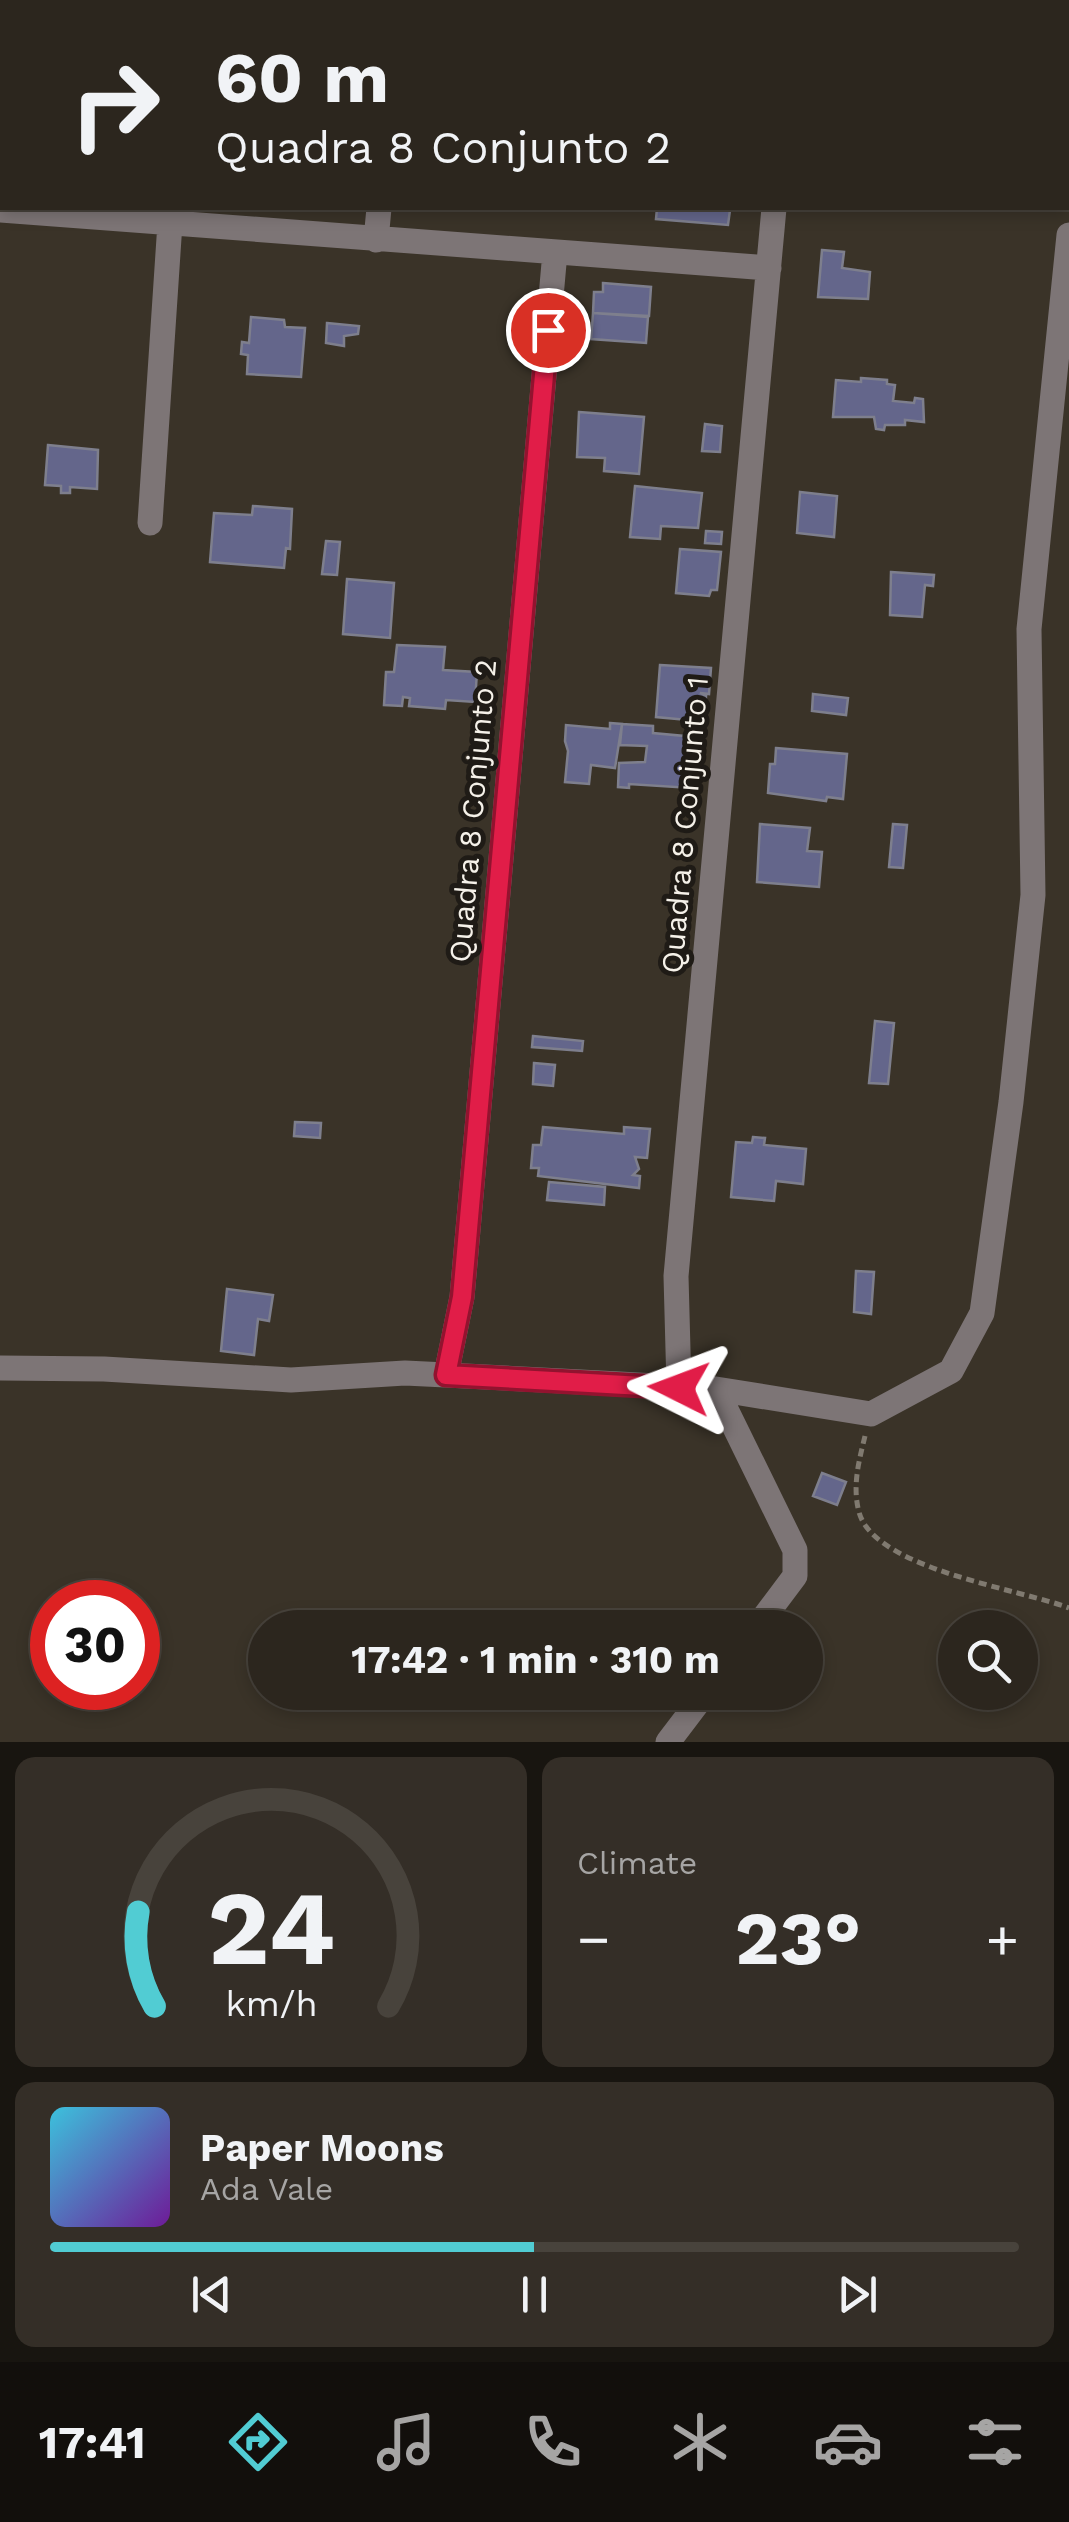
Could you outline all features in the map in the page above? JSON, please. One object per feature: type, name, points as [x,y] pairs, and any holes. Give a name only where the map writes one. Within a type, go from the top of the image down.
[{"type":"street","points":[[16,210],[769,268]]},
{"type":"street","points":[[376,240],[380,210]]},
{"type":"street","name":"Quadra 8 Conjunto 1","points":[[679,1388],[676,1276],[774,210]]},
{"type":"street","points":[[150,524],[170,223]]},
{"type":"street","points":[[0,1368],[290,1380],[405,1373],[716,1389],[871,1414],[951,1371],[982,1314],[1011,1102],[1032,895],[1029,629],[1069,235]]},
{"type":"street","name":"Quadra 8 Conjunto 2","points":[[446,1375],[462,1297],[555,252]]},
{"type":"street","points":[[716,1389],[795,1550],[795,1576],[770,1610]]},
{"type":"street","points":[[668,1742],[692,1710]]},
{"type":"path","points":[[871,1414],[855,1488],[859,1516],[878,1540],[956,1578],[1069,1608]]},
{"type":"building","points":[[657,210],[730,210],[728,225],[656,219]]},
{"type":"building","points":[[822,250],[844,252],[842,268],[870,272],[868,299],[818,297]]},
{"type":"building","points":[[603,283],[651,287],[649,316],[593,313],[594,292],[603,292]]},
{"type":"building","points":[[593,313],[648,317],[646,343],[591,339]]},
{"type":"building","points":[[251,317],[284,320],[285,327],[305,328],[301,377],[247,374],[248,355],[241,354],[242,342],[249,343]]},
{"type":"building","points":[[327,323],[359,326],[358,334],[344,336],[344,346],[326,343]]},
{"type":"building","points":[[861,378],[887,380],[887,384],[895,385],[893,401],[914,403],[915,398],[923,399],[924,422],[905,420],[905,425],[885,425],[884,430],[876,429],[874,417],[833,417],[836,380],[861,382]]},
{"type":"building","points":[[579,412],[644,417],[639,474],[604,471],[605,458],[577,457]]},
{"type":"building","points":[[705,424],[722,426],[720,452],[702,451]]},
{"type":"building","points":[[48,445],[98,450],[97,489],[70,487],[70,493],[61,493],[61,486],[45,485]]},
{"type":"building","points":[[635,486],[702,493],[698,528],[661,526],[660,539],[630,537]]},
{"type":"building","points":[[800,492],[837,496],[834,537],[797,533]]},
{"type":"building","points":[[253,506],[292,509],[290,549],[286,548],[284,568],[210,562],[214,513],[252,515]]},
{"type":"building","points":[[706,531],[722,532],[721,544],[705,543]]},
{"type":"building","points":[[326,541],[340,542],[337,575],[322,574]]},
{"type":"building","points":[[680,549],[721,552],[717,590],[711,590],[709,596],[676,593]]},
{"type":"building","points":[[891,572],[934,575],[933,586],[925,585],[922,617],[890,615]]},
{"type":"building","points":[[347,579],[394,583],[390,638],[343,634]]},
{"type":"building","points":[[397,645],[445,647],[443,670],[477,672],[475,702],[446,700],[445,709],[409,706],[410,698],[403,697],[402,706],[384,705],[386,672],[394,672]]},
{"type":"building","points":[[660,665],[711,668],[709,694],[700,693],[706,696],[705,715],[699,714],[698,721],[656,717]]},
{"type":"building","points":[[813,694],[848,698],[846,715],[812,711]]},
{"type":"building","points":[[610,723],[622,724],[615,768],[591,765],[589,784],[565,782],[566,725],[610,729]]},
{"type":"building","points":[[622,724],[653,726],[653,733],[695,737],[691,788],[629,784],[629,788],[618,787],[619,763],[645,762],[647,746],[620,745]]},
{"type":"building","points":[[776,748],[847,754],[843,799],[827,797],[826,801],[768,793],[770,764],[775,764]]},
{"type":"building","points":[[760,824],[810,828],[807,851],[822,852],[819,887],[757,882]]},
{"type":"building","points":[[893,824],[907,825],[903,868],[889,867]]},
{"type":"building","points":[[875,1021],[894,1023],[888,1084],[869,1083]]},
{"type":"building","points":[[533,1036],[583,1041],[582,1051],[532,1047]]},
{"type":"building","points":[[534,1063],[555,1065],[553,1086],[533,1084]]},
{"type":"building","points":[[295,1122],[321,1123],[320,1138],[294,1136]]},
{"type":"building","points":[[543,1127],[624,1134],[624,1127],[650,1129],[647,1158],[635,1157],[639,1169],[633,1175],[640,1176],[639,1188],[538,1176],[539,1168],[531,1168],[533,1145],[541,1145]]},
{"type":"building","points":[[753,1137],[765,1138],[764,1145],[806,1149],[803,1184],[776,1181],[774,1201],[731,1197],[736,1142],[752,1143]]},
{"type":"building","points":[[549,1182],[605,1187],[604,1205],[547,1200]]},
{"type":"building","points":[[856,1271],[874,1272],[871,1314],[854,1312]]},
{"type":"building","points":[[227,1289],[273,1295],[269,1321],[258,1319],[254,1355],[221,1351]]},
{"type":"building","points":[[822,1473],[846,1482],[837,1505],[813,1496]]},
{"type":"route","points":[[548,330],[462,1297],[446,1375],[679,1388]]}]
